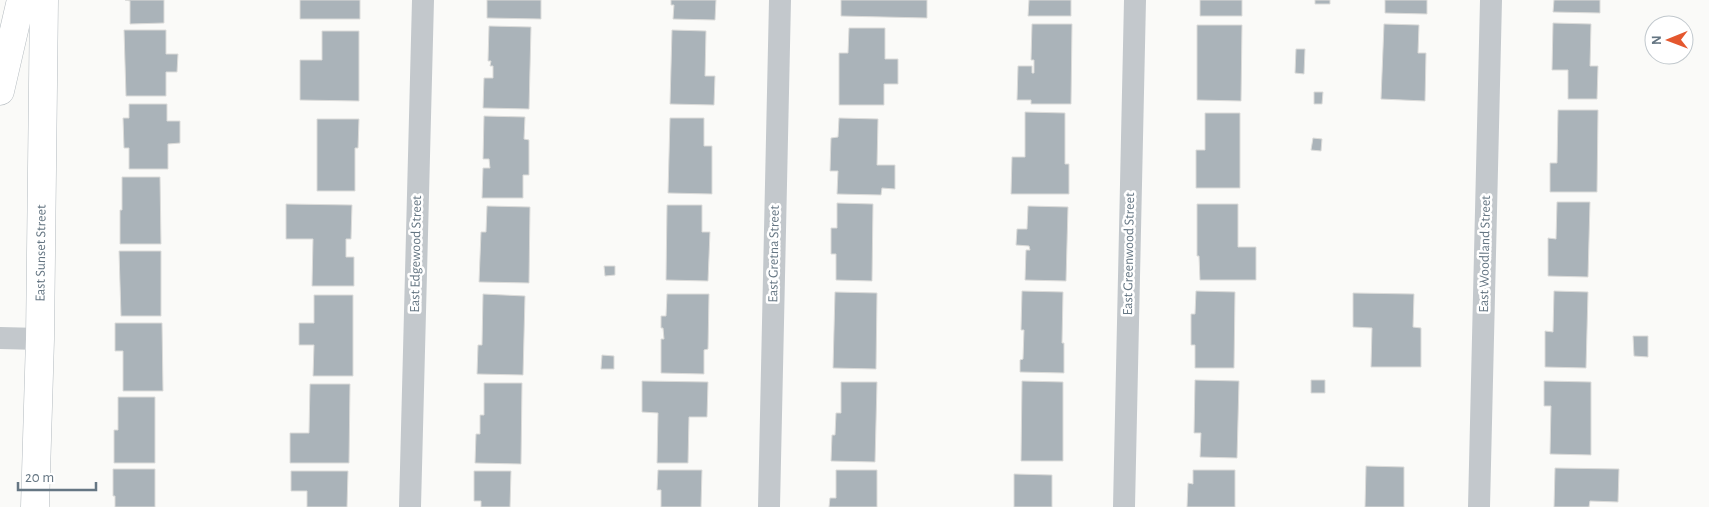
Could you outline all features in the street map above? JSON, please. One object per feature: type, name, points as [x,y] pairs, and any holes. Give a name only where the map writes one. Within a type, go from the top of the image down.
[{"type":"main road","points":[[0,91],[21,0]]},
{"type":"main road","name":"East Sunset Street","points":[[35,507],[40,339],[44,0]]},
{"type":"street","name":"East Edgewood Street","points":[[410,507],[423,0]]},
{"type":"street","name":"East Gretna Street","points":[[768,507],[780,0]]},
{"type":"street","name":"East Greenwood Street","points":[[1124,507],[1135,0]]},
{"type":"street","name":"East Woodland Street","points":[[1479,507],[1490,0]]},
{"type":"street","points":[[0,338],[40,339]]},
{"type":"building","points":[[125,0],[164,0],[164,23],[130,24],[130,1]]},
{"type":"building","points":[[300,0],[360,0],[360,19],[300,19]]},
{"type":"building","points":[[487,0],[541,0],[541,19],[487,18]]},
{"type":"building","points":[[671,0],[716,0],[715,20],[673,19],[674,5],[671,5]]},
{"type":"building","points":[[841,0],[927,0],[927,18],[841,16]]},
{"type":"building","points":[[1029,0],[1071,0],[1071,16],[1028,16]]},
{"type":"building","points":[[1200,0],[1242,0],[1242,16],[1200,16]]},
{"type":"building","points":[[1315,0],[1330,0],[1330,4],[1315,4]]},
{"type":"building","points":[[1385,0],[1427,0],[1427,14],[1385,13]]},
{"type":"building","points":[[1554,0],[1600,0],[1600,13],[1553,12]]},
{"type":"building","points":[[1553,23],[1591,24],[1590,66],[1598,66],[1597,99],[1568,99],[1568,70],[1552,70]]},
{"type":"building","points":[[1032,24],[1072,24],[1071,104],[1031,104],[1031,100],[1017,100],[1018,66],[1032,66],[1032,73],[1034,73],[1034,60],[1031,60]]},
{"type":"building","points":[[1384,24],[1419,25],[1418,53],[1426,53],[1425,101],[1381,99]]},
{"type":"building","points":[[1197,25],[1242,25],[1241,101],[1197,100]]},
{"type":"building","points":[[489,26],[531,27],[529,109],[483,108],[484,78],[493,78],[493,66],[490,66],[491,61],[488,61]]},
{"type":"building","points":[[849,28],[885,28],[885,59],[898,59],[898,84],[884,84],[884,105],[839,105],[839,53],[848,53]]},
{"type":"building","points":[[124,30],[166,30],[166,54],[178,54],[177,72],[166,72],[166,96],[126,96]]},
{"type":"building","points":[[672,30],[706,31],[705,76],[715,76],[714,105],[670,104]]},
{"type":"building","points":[[322,31],[359,31],[359,101],[300,100],[300,60],[322,60]]},
{"type":"building","points":[[1296,49],[1305,49],[1304,74],[1295,73]]},
{"type":"building","points":[[1314,92],[1323,92],[1322,104],[1314,104]]},
{"type":"building","points":[[129,104],[167,104],[167,121],[180,121],[180,143],[168,144],[168,169],[129,169],[129,148],[124,148],[123,118],[129,118]]},
{"type":"building","points":[[1558,110],[1598,110],[1597,192],[1550,192],[1550,163],[1557,163]]},
{"type":"building","points":[[1025,112],[1065,113],[1065,164],[1069,164],[1069,194],[1011,194],[1012,157],[1025,157]]},
{"type":"building","points":[[1205,113],[1240,113],[1240,188],[1196,188],[1196,150],[1205,150]]},
{"type":"building","points":[[484,116],[525,117],[524,139],[529,140],[529,175],[523,175],[523,198],[482,198],[483,168],[490,168],[489,159],[483,159]]},
{"type":"building","points":[[670,118],[704,118],[704,146],[712,146],[712,194],[668,193]]},
{"type":"building","points":[[839,118],[878,119],[877,165],[895,165],[895,189],[882,188],[881,195],[837,194],[838,171],[830,171],[831,138],[838,137]]},
{"type":"building","points":[[317,119],[359,119],[358,148],[355,148],[355,191],[317,191]]},
{"type":"building","points":[[1313,138],[1322,139],[1321,151],[1311,150]]},
{"type":"building","points":[[122,177],[160,177],[161,244],[120,244]]},
{"type":"building","points":[[1557,202],[1590,202],[1588,277],[1548,276],[1548,238],[1556,239]]},
{"type":"building","points":[[837,203],[873,204],[872,281],[836,280],[836,254],[831,254],[831,228],[837,228]]},
{"type":"building","points":[[286,204],[352,205],[351,239],[346,239],[346,257],[354,257],[354,286],[312,286],[313,239],[286,239]]},
{"type":"building","points":[[1197,204],[1238,204],[1238,247],[1256,247],[1256,280],[1200,280],[1199,256],[1197,256]]},
{"type":"building","points":[[667,205],[702,205],[702,232],[710,232],[708,281],[666,280]]},
{"type":"building","points":[[487,206],[530,207],[529,283],[479,282],[481,232],[486,232]]},
{"type":"building","points":[[1028,206],[1068,207],[1066,281],[1025,280],[1026,250],[1030,250],[1029,246],[1016,245],[1017,229],[1027,229]]},
{"type":"building","points":[[119,251],[161,251],[161,316],[121,316]]},
{"type":"building","points":[[604,266],[615,266],[615,275],[605,276]]},
{"type":"building","points":[[1022,291],[1063,292],[1062,343],[1064,343],[1064,373],[1020,372],[1020,360],[1023,359],[1024,330],[1021,330]]},
{"type":"building","points":[[1196,291],[1235,292],[1234,368],[1195,368],[1195,345],[1191,345],[1191,314],[1195,314]]},
{"type":"building","points":[[1554,291],[1588,292],[1586,368],[1545,367],[1545,331],[1553,332]]},
{"type":"building","points":[[835,292],[877,293],[876,369],[833,368]]},
{"type":"building","points":[[1353,293],[1414,294],[1413,327],[1421,328],[1421,367],[1371,367],[1372,328],[1353,327]]},
{"type":"building","points":[[483,294],[525,296],[523,375],[477,374],[478,345],[482,345]]},
{"type":"building","points":[[667,294],[709,294],[708,349],[704,350],[704,374],[661,373],[661,339],[664,339],[663,328],[661,328],[661,316],[666,316]]},
{"type":"building","points":[[314,295],[353,295],[353,376],[313,376],[314,345],[299,345],[299,323],[314,323]]},
{"type":"building","points":[[115,323],[162,323],[163,391],[123,391],[123,351],[115,351]]},
{"type":"building","points":[[1633,336],[1648,336],[1648,357],[1634,356]]},
{"type":"building","points":[[602,355],[614,356],[614,369],[601,369]]},
{"type":"building","points":[[1195,380],[1239,381],[1237,458],[1200,457],[1201,433],[1194,433]]},
{"type":"building","points":[[1311,380],[1325,380],[1325,393],[1311,393]]},
{"type":"building","points":[[642,381],[708,382],[707,417],[689,417],[688,463],[657,463],[658,413],[642,412]]},
{"type":"building","points":[[1022,381],[1063,382],[1063,461],[1021,461]]},
{"type":"building","points":[[1544,381],[1591,382],[1591,455],[1550,454],[1551,406],[1544,406]]},
{"type":"building","points":[[841,382],[877,382],[875,462],[831,461],[832,435],[835,435],[836,413],[841,413]]},
{"type":"building","points":[[484,383],[522,383],[521,464],[475,463],[476,434],[480,434],[480,415],[484,415]]},
{"type":"building","points":[[310,384],[350,384],[349,463],[290,463],[290,433],[309,433]]},
{"type":"building","points":[[118,397],[155,397],[155,463],[114,463],[114,430],[118,430]]},
{"type":"building","points":[[1366,466],[1404,467],[1404,507],[1365,507]]},
{"type":"building","points":[[1555,468],[1619,469],[1618,502],[1590,501],[1589,507],[1554,507]]},
{"type":"building","points":[[113,469],[155,469],[155,507],[115,507]]},
{"type":"building","points":[[658,470],[702,470],[701,507],[661,507],[661,490],[657,490]]},
{"type":"building","points":[[836,470],[877,470],[877,507],[829,507],[830,498],[836,498]]},
{"type":"building","points":[[1193,470],[1235,470],[1235,507],[1187,507],[1188,483],[1193,484]]},
{"type":"building","points":[[291,471],[348,471],[347,507],[307,507],[307,491],[291,491]]},
{"type":"building","points":[[474,471],[511,471],[510,507],[481,507],[481,501],[474,501]]},
{"type":"building","points":[[1014,474],[1052,475],[1052,507],[1014,507]]}]
